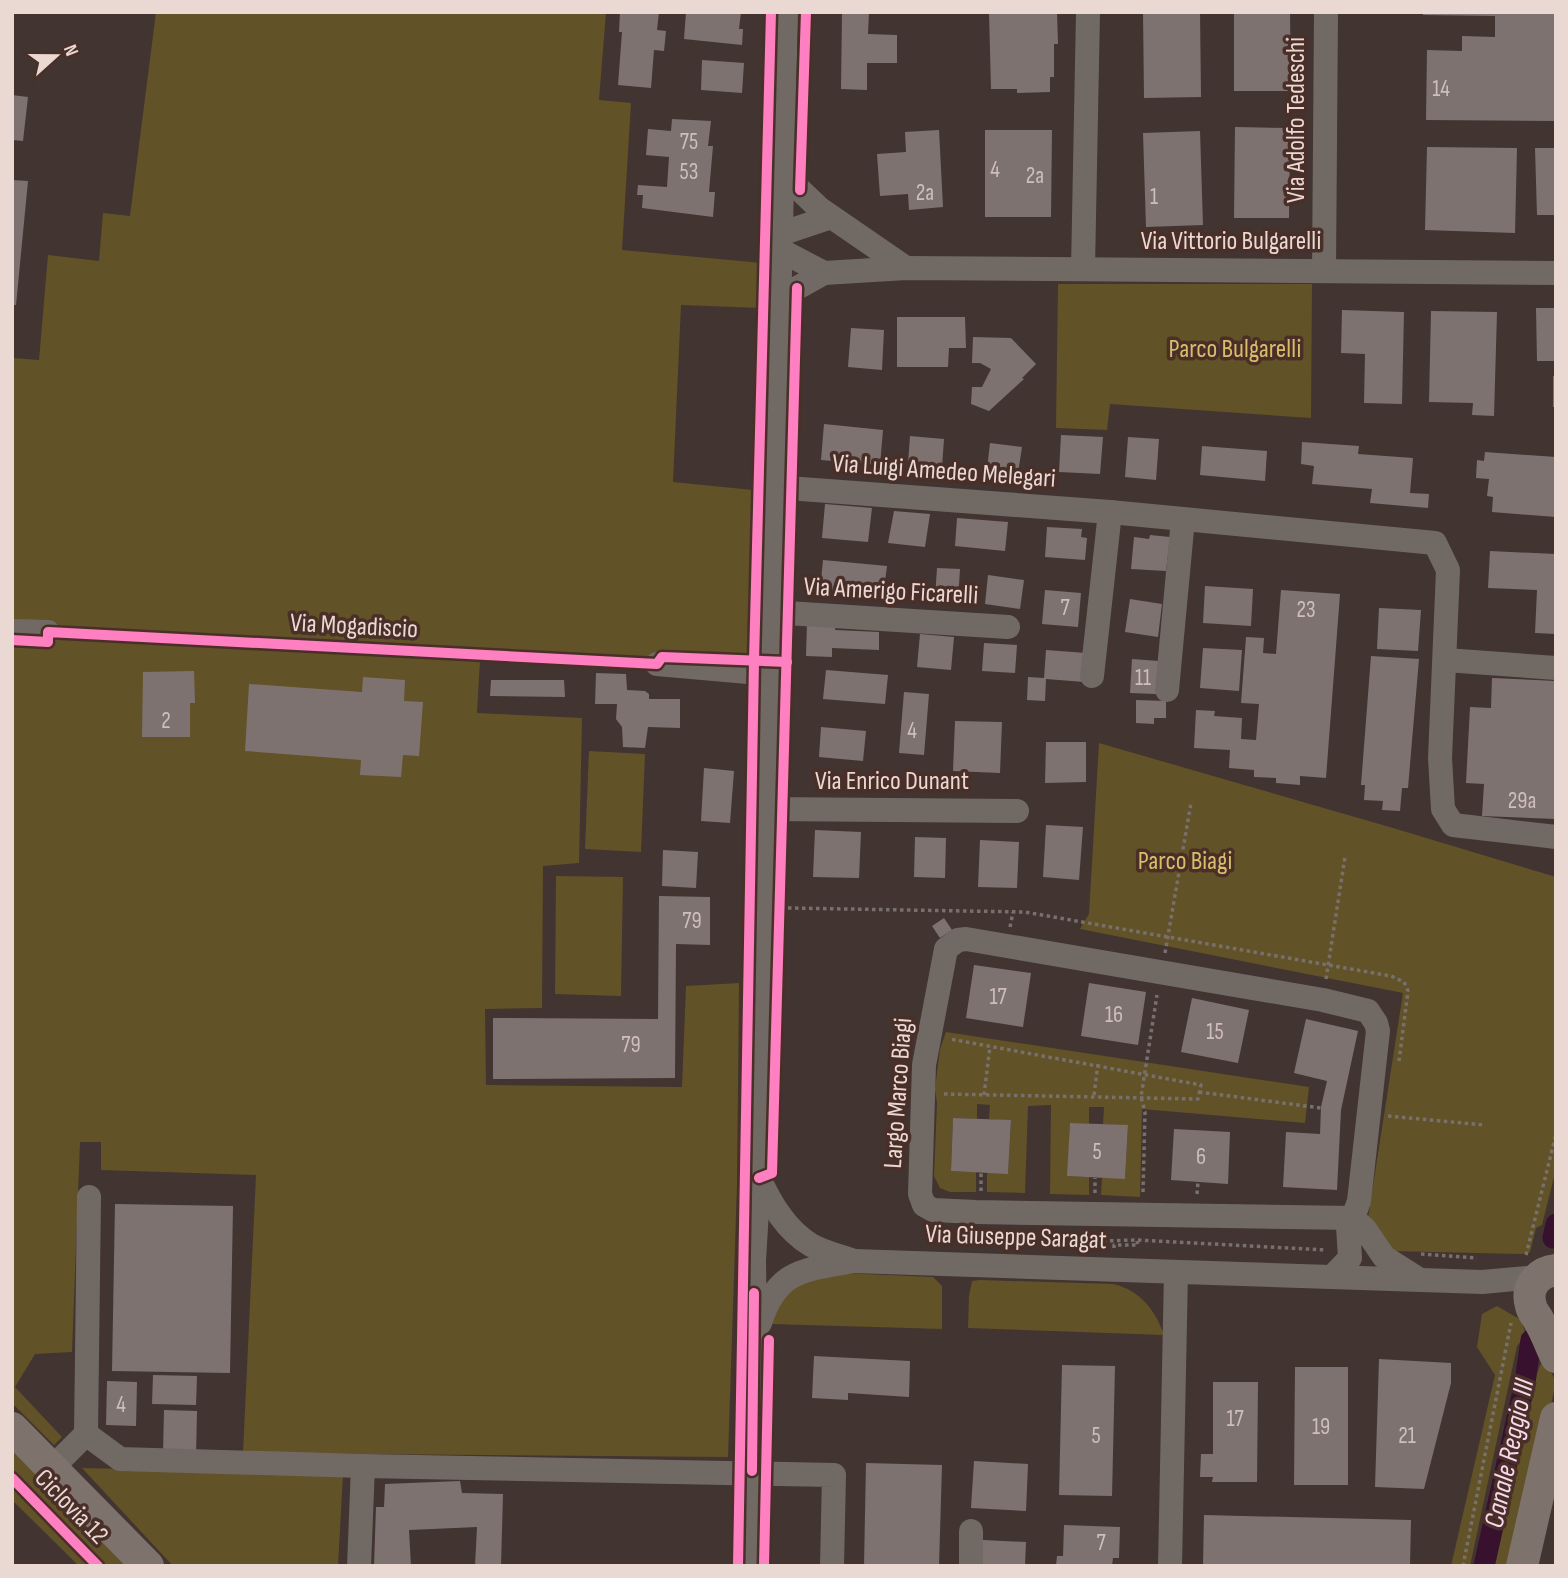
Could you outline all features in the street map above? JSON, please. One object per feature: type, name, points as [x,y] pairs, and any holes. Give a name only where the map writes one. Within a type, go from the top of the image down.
[{"type":"main road","points":[[1536,1295],[1556,1357]]},
{"type":"main road","points":[[1522,1566],[1556,1418]]},
{"type":"main road","points":[[12,1428],[148,1566]]},
{"type":"street","points":[[749,1566],[755,1339],[754,1260],[759,1178],[786,12]]},
{"type":"street","points":[[1083,269],[1088,12]]},
{"type":"street","name":"Via Adolfo Tedeschi","points":[[1324,271],[1326,12]]},
{"type":"street","points":[[782,173],[820,209],[906,268]]},
{"type":"street","points":[[780,242],[831,216]]},
{"type":"street","points":[[780,242],[824,273]]},
{"type":"street","name":"Via Vittorio Bulgarelli","points":[[779,298],[824,273],[906,268],[1556,272]]},
{"type":"street","name":"Via Luigi Amedeo Melegari","points":[[774,487],[1110,512],[1435,543],[1448,570],[1445,660]]},
{"type":"street","points":[[1092,676],[1110,512]]},
{"type":"street","points":[[1167,690],[1183,519]]},
{"type":"street","name":"Via Amerigo Ficarelli","points":[[771,612],[1008,627]]},
{"type":"street","points":[[12,631],[48,632]]},
{"type":"street","points":[[1556,668],[1445,660],[1440,758],[1443,809],[1454,825],[1556,836]]},
{"type":"street","points":[[657,664],[769,674]]},
{"type":"street","name":"Via Enrico Dunant","points":[[766,809],[1017,811]]},
{"type":"street","name":"Largo Marco Biagi","points":[[1351,1251],[1348,1226],[1353,1219],[1359,1201],[1378,1031],[1368,1011],[1323,1000],[966,939],[958,940],[946,949],[927,1045],[920,1194],[924,1205],[933,1210],[1137,1228],[1353,1219]]},
{"type":"street","name":"Via Giuseppe Saragat","points":[[759,1178],[769,1200],[786,1223],[811,1245],[854,1261]]},
{"type":"street","points":[[52,1468],[86,1434],[89,1197]]},
{"type":"street","points":[[1353,1219],[1365,1229],[1377,1251],[1396,1267],[1420,1280]]},
{"type":"street","points":[[755,1231],[772,1222],[786,1223]]},
{"type":"street","points":[[1333,1276],[1348,1262],[1351,1251]]},
{"type":"street","points":[[754,1260],[764,1269],[776,1274],[793,1276]]},
{"type":"street","name":"Via Giuseppe Saragat","points":[[755,1339],[767,1300],[778,1287],[809,1269],[854,1261],[1420,1280],[1484,1270],[1536,1295]]},
{"type":"street","points":[[1170,1566],[1176,1272]]},
{"type":"street","points":[[86,1434],[120,1459],[834,1475],[832,1566]]},
{"type":"street","points":[[359,1566],[363,1466]]},
{"type":"street","points":[[971,1531],[971,1566]]},
{"type":"path","points":[[1139,1250],[1114,1250],[1114,1245],[1138,1245],[1145,1112],[1141,1097],[1191,803]]},
{"type":"path","points":[[1323,1000],[1345,857]]},
{"type":"path","points":[[780,895],[780,922]]},
{"type":"path","points":[[780,908],[956,911]]},
{"type":"path","points":[[923,1093],[1198,1099],[1201,1085],[1098,1064],[938,1037]]},
{"type":"path","points":[[984,1095],[990,1046]]},
{"type":"path","points":[[1094,1096],[1098,1064]]},
{"type":"path","points":[[1199,1092],[1321,1108]]},
{"type":"path","points":[[1369,1115],[1484,1125]]},
{"type":"path","points":[[1463,1566],[1506,1357],[1536,1295],[1556,1134]]},
{"type":"path","points":[[1095,1178],[1095,1198]]},
{"type":"path","points":[[1197,1200],[1198,1182]]},
{"type":"path","points":[[1014,1243],[1137,1228],[1351,1251]]},
{"type":"path","points":[[1377,1251],[1484,1270]]},
{"type":"green space","points":[[156,12],[606,12],[599,100],[631,103],[622,250],[762,263],[762,308],[681,305],[673,482],[763,491],[760,665],[480,660],[477,713],[582,718],[579,863],[543,866],[542,1008],[485,1009],[486,1085],[682,1087],[686,986],[739,983],[737,1185],[728,1457],[243,1453],[256,1175],[101,1170],[101,1142],[80,1142],[72,1352],[35,1354],[15,1387],[62,1437],[54,1445],[12,1403],[12,358],[39,360],[48,255],[99,261],[103,213],[130,216]]},
{"type":"green space","name":"Parco Bulgarelli","points":[[1058,284],[1312,284],[1311,418],[1110,404],[1107,430],[1056,428]]},
{"type":"green space","name":"Parco Biagi","points":[[1099,743],[1556,877],[1556,1169],[1542,1225],[1536,1228],[1530,1252],[1391,1251],[1368,1218],[1403,993],[1080,929],[1089,914]]},
{"type":"green space","points":[[589,751],[645,754],[641,852],[585,849]]},
{"type":"green space","points":[[556,876],[623,877],[621,996],[555,994]]},
{"type":"green space","points":[[946,1032],[1309,1087],[1305,1123],[1142,1109],[1140,1197],[1101,1195],[1102,1178],[1125,1178],[1128,1126],[1103,1124],[1104,1107],[1089,1107],[1089,1124],[1070,1123],[1068,1176],[1089,1177],[1089,1195],[1050,1194],[1051,1105],[1028,1106],[1025,1193],[987,1192],[987,1173],[1008,1173],[1011,1121],[989,1119],[990,1105],[977,1104],[977,1119],[953,1118],[951,1171],[976,1172],[976,1192],[950,1192],[940,1188],[934,1176],[937,1103],[935,1089],[940,1049]]},
{"type":"green space","points":[[841,1273],[933,1277],[942,1286],[942,1329],[772,1324],[790,1291],[805,1282]]},
{"type":"green space","points":[[972,1281],[1113,1284],[1131,1291],[1145,1302],[1164,1335],[968,1328]]},
{"type":"green space","points":[[1497,1306],[1521,1320],[1526,1335],[1517,1346],[1470,1566],[1451,1566],[1495,1375],[1477,1347],[1482,1314]]},
{"type":"green space","points":[[1546,1362],[1556,1382],[1515,1566],[1495,1566],[1537,1374],[1540,1365]]},
{"type":"green space","points":[[12,1451],[129,1566],[79,1566],[12,1500]]},
{"type":"green space","points":[[82,1468],[343,1474],[338,1566],[173,1566]]},
{"type":"building","points":[[620,12],[659,12],[657,30],[666,31],[664,51],[654,50],[651,88],[618,85],[622,32],[619,32]]},
{"type":"building","points":[[686,12],[741,12],[739,29],[743,29],[742,45],[684,39]]},
{"type":"building","points":[[842,12],[869,12],[868,34],[897,35],[897,63],[867,63],[867,90],[841,89]]},
{"type":"building","points":[[989,12],[1057,12],[1058,44],[1054,44],[1054,77],[1050,77],[1050,92],[1017,93],[1017,89],[991,89]]},
{"type":"building","points":[[1143,12],[1200,12],[1201,97],[1144,98]]},
{"type":"building","points":[[1234,12],[1290,12],[1291,91],[1234,91]]},
{"type":"building","points":[[1423,12],[1556,12],[1556,121],[1426,120],[1427,50],[1462,51],[1462,36],[1495,37],[1495,16],[1423,15]]},
{"type":"building","points":[[702,60],[744,63],[742,93],[701,90]]},
{"type":"building","points":[[12,95],[28,97],[23,141],[12,140]]},
{"type":"building","points":[[672,119],[711,121],[708,146],[713,146],[709,192],[715,192],[713,217],[642,208],[643,195],[637,195],[638,185],[667,187],[669,157],[646,155],[648,129],[671,131]]},
{"type":"building","points":[[1235,127],[1290,128],[1289,218],[1234,218]]},
{"type":"building","points":[[939,130],[943,207],[909,210],[908,194],[880,196],[877,154],[906,152],[905,132]]},
{"type":"building","points":[[985,130],[1052,130],[1051,217],[985,217]]},
{"type":"building","points":[[1200,131],[1203,225],[1146,227],[1143,133]]},
{"type":"building","points":[[1427,147],[1517,148],[1515,233],[1425,230]]},
{"type":"building","points":[[1535,148],[1556,148],[1556,215],[1537,215]]},
{"type":"building","points":[[12,180],[28,181],[16,305],[12,305]]},
{"type":"building","points":[[1536,308],[1556,308],[1556,361],[1537,361]]},
{"type":"building","points":[[1342,310],[1404,312],[1402,404],[1364,403],[1365,354],[1341,353]]},
{"type":"building","points":[[1431,311],[1497,312],[1494,416],[1472,415],[1473,403],[1429,402]]},
{"type":"building","points":[[897,317],[965,317],[966,348],[949,348],[948,367],[897,367]]},
{"type":"building","points":[[851,328],[884,330],[882,370],[848,367]]},
{"type":"building","points":[[973,337],[1011,338],[1036,364],[1022,378],[1024,379],[989,411],[971,404],[972,387],[982,387],[991,369],[980,363],[972,363]]},
{"type":"building","points":[[1553,376],[1556,376],[1556,407],[1553,407]]},
{"type":"building","points":[[824,424],[883,430],[880,465],[821,460]]},
{"type":"building","points":[[1061,435],[1103,437],[1100,474],[1059,472]]},
{"type":"building","points":[[910,436],[944,439],[942,467],[908,464]]},
{"type":"building","points":[[1128,437],[1159,439],[1156,480],[1125,477]]},
{"type":"building","points":[[1302,442],[1359,446],[1358,454],[1413,458],[1410,493],[1429,494],[1428,508],[1370,503],[1372,489],[1312,484],[1314,466],[1301,464]]},
{"type":"building","points":[[990,443],[1022,447],[1018,473],[987,469]]},
{"type":"building","points":[[1202,446],[1267,451],[1265,481],[1200,475]]},
{"type":"building","points":[[1485,452],[1556,457],[1556,517],[1492,512],[1493,497],[1487,496],[1489,479],[1476,478],[1477,460],[1484,461]]},
{"type":"building","points":[[825,504],[872,508],[868,542],[822,538]]},
{"type":"building","points":[[894,511],[930,514],[925,547],[888,543]]},
{"type":"building","points":[[957,518],[1008,522],[1005,551],[955,546]]},
{"type":"building","points":[[1047,527],[1082,529],[1081,537],[1087,538],[1085,560],[1045,557]]},
{"type":"building","points":[[1150,535],[1170,537],[1166,571],[1131,569],[1134,537],[1149,539]]},
{"type":"building","points":[[1490,551],[1556,554],[1556,634],[1535,633],[1537,590],[1488,588]]},
{"type":"building","points":[[823,560],[887,566],[883,597],[820,591]]},
{"type":"building","points":[[937,568],[960,569],[958,600],[935,598]]},
{"type":"building","points":[[988,575],[1024,580],[1020,609],[985,604]]},
{"type":"building","points":[[1205,586],[1253,589],[1251,626],[1203,623]]},
{"type":"building","points":[[1045,590],[1081,593],[1078,627],[1042,624]]},
{"type":"building","points":[[1281,590],[1340,594],[1326,778],[1300,776],[1300,785],[1276,783],[1276,778],[1254,777],[1254,770],[1229,768],[1230,750],[1194,748],[1196,710],[1215,711],[1214,716],[1242,718],[1241,739],[1256,740],[1259,704],[1241,703],[1246,637],[1264,638],[1263,653],[1276,654]]},
{"type":"building","points":[[1130,599],[1162,604],[1158,637],[1125,632]]},
{"type":"building","points":[[1379,608],[1421,610],[1418,651],[1377,649]]},
{"type":"building","points":[[807,622],[836,623],[835,630],[879,632],[879,650],[832,648],[832,657],[806,656]]},
{"type":"building","points":[[920,634],[954,637],[951,670],[917,667]]},
{"type":"building","points":[[984,643],[1017,645],[1015,673],[982,671]]},
{"type":"building","points":[[1203,648],[1242,650],[1239,691],[1200,688]]},
{"type":"building","points":[[1046,650],[1086,653],[1084,682],[1046,679],[1045,701],[1027,700],[1028,677],[1044,678]]},
{"type":"building","points":[[1371,656],[1419,659],[1408,788],[1402,788],[1400,811],[1382,810],[1383,801],[1364,800],[1365,785],[1361,785]]},
{"type":"building","points":[[1132,659],[1159,661],[1156,694],[1130,693]]},
{"type":"building","points":[[826,670],[888,675],[885,704],[823,699]]},
{"type":"building","points":[[194,671],[195,703],[190,703],[190,737],[142,737],[143,672]]},
{"type":"building","points":[[596,673],[626,674],[627,690],[645,691],[649,694],[649,699],[680,699],[680,728],[648,727],[645,748],[623,747],[622,727],[616,719],[617,704],[595,704]]},
{"type":"building","points":[[363,677],[405,680],[404,701],[423,702],[419,756],[403,755],[401,777],[360,775],[361,760],[245,751],[249,684],[362,692]]},
{"type":"building","points":[[1492,678],[1556,681],[1556,819],[1482,816],[1484,784],[1466,783],[1470,707],[1491,708]]},
{"type":"building","points":[[491,680],[564,680],[565,697],[490,696]]},
{"type":"building","points":[[904,692],[929,694],[924,755],[899,753]]},
{"type":"building","points":[[1136,700],[1166,701],[1166,718],[1154,718],[1154,724],[1136,723]]},
{"type":"building","points":[[955,721],[1002,722],[1000,773],[953,771]]},
{"type":"building","points":[[821,727],[866,731],[863,761],[819,757]]},
{"type":"building","points":[[1046,742],[1086,742],[1086,782],[1045,783]]},
{"type":"building","points":[[704,768],[734,771],[730,823],[701,821]]},
{"type":"building","points":[[1046,825],[1083,827],[1079,880],[1043,877]]},
{"type":"building","points":[[815,830],[861,832],[859,878],[813,877]]},
{"type":"building","points":[[915,837],[946,838],[945,878],[914,877]]},
{"type":"building","points":[[980,840],[1019,842],[1017,888],[978,887]]},
{"type":"building","points":[[663,850],[698,852],[696,888],[662,886]]},
{"type":"building","points":[[659,896],[710,897],[710,945],[676,944],[675,1078],[493,1079],[493,1018],[658,1019]]},
{"type":"building","points":[[944,918],[952,930],[940,938],[932,926]]},
{"type":"building","points":[[974,965],[1031,973],[1023,1027],[966,1018]]},
{"type":"building","points":[[1089,983],[1146,992],[1138,1045],[1081,1036]]},
{"type":"building","points":[[1192,998],[1249,1010],[1238,1063],[1181,1052]]},
{"type":"building","points":[[1306,1019],[1358,1031],[1341,1110],[1337,1190],[1283,1187],[1286,1132],[1320,1134],[1321,1107],[1327,1081],[1294,1073]]},
{"type":"building","points":[[953,1118],[1011,1120],[1008,1174],[951,1171]]},
{"type":"building","points":[[1070,1123],[1128,1125],[1125,1179],[1067,1176]]},
{"type":"building","points":[[1174,1129],[1230,1132],[1228,1184],[1171,1180]]},
{"type":"building","points":[[115,1204],[233,1206],[230,1373],[112,1371]]},
{"type":"building","points":[[814,1356],[910,1361],[909,1397],[848,1393],[848,1400],[812,1398]]},
{"type":"building","points":[[1379,1359],[1451,1363],[1451,1383],[1424,1489],[1375,1487]]},
{"type":"building","points":[[1062,1365],[1115,1366],[1112,1496],[1059,1495]]},
{"type":"building","points":[[1295,1367],[1348,1367],[1348,1485],[1294,1485]]},
{"type":"building","points":[[153,1375],[197,1376],[196,1405],[152,1404]]},
{"type":"building","points":[[107,1381],[137,1382],[136,1426],[106,1425]]},
{"type":"building","points":[[1213,1382],[1258,1382],[1257,1482],[1212,1482],[1213,1477],[1200,1477],[1201,1454],[1213,1454]]},
{"type":"building","points":[[164,1410],[197,1411],[196,1455],[163,1454]]},
{"type":"building","points":[[974,1461],[1028,1464],[1026,1511],[971,1508]]},
{"type":"building","points":[[866,1463],[942,1465],[939,1566],[864,1566]]},
{"type":"building","points":[[460,1481],[462,1493],[503,1494],[501,1566],[475,1566],[477,1527],[409,1530],[411,1566],[374,1566],[376,1507],[384,1507],[385,1484]]},
{"type":"building","points":[[1204,1515],[1411,1520],[1410,1566],[1203,1566]]},
{"type":"building","points":[[1064,1525],[1120,1527],[1119,1558],[1113,1558],[1112,1566],[1056,1566],[1057,1556],[1063,1556]]},
{"type":"building","points":[[983,1540],[1026,1542],[1025,1566],[982,1566]]},
{"type":"waterway","name":"Canale Reggio III","points":[[1553,1238],[1556,1224]]},
{"type":"waterway","name":"Canale Reggio III","points":[[1484,1566],[1525,1382],[1531,1340]]},
{"type":"cycle path","points":[[738,1566],[754,661],[771,12]]},
{"type":"cycle path","points":[[800,190],[806,12]]},
{"type":"cycle path","points":[[759,1178],[772,1173],[797,288]]},
{"type":"cycle path","name":"Via Mogadiscio","points":[[12,640],[48,642],[48,632],[657,664],[662,657],[787,662]]},
{"type":"cycle path","points":[[752,1471],[754,1293]]},
{"type":"cycle path","points":[[764,1566],[769,1340]]},
{"type":"cycle path","name":"Ciclovia 12","points":[[12,1478],[98,1566]]}]
